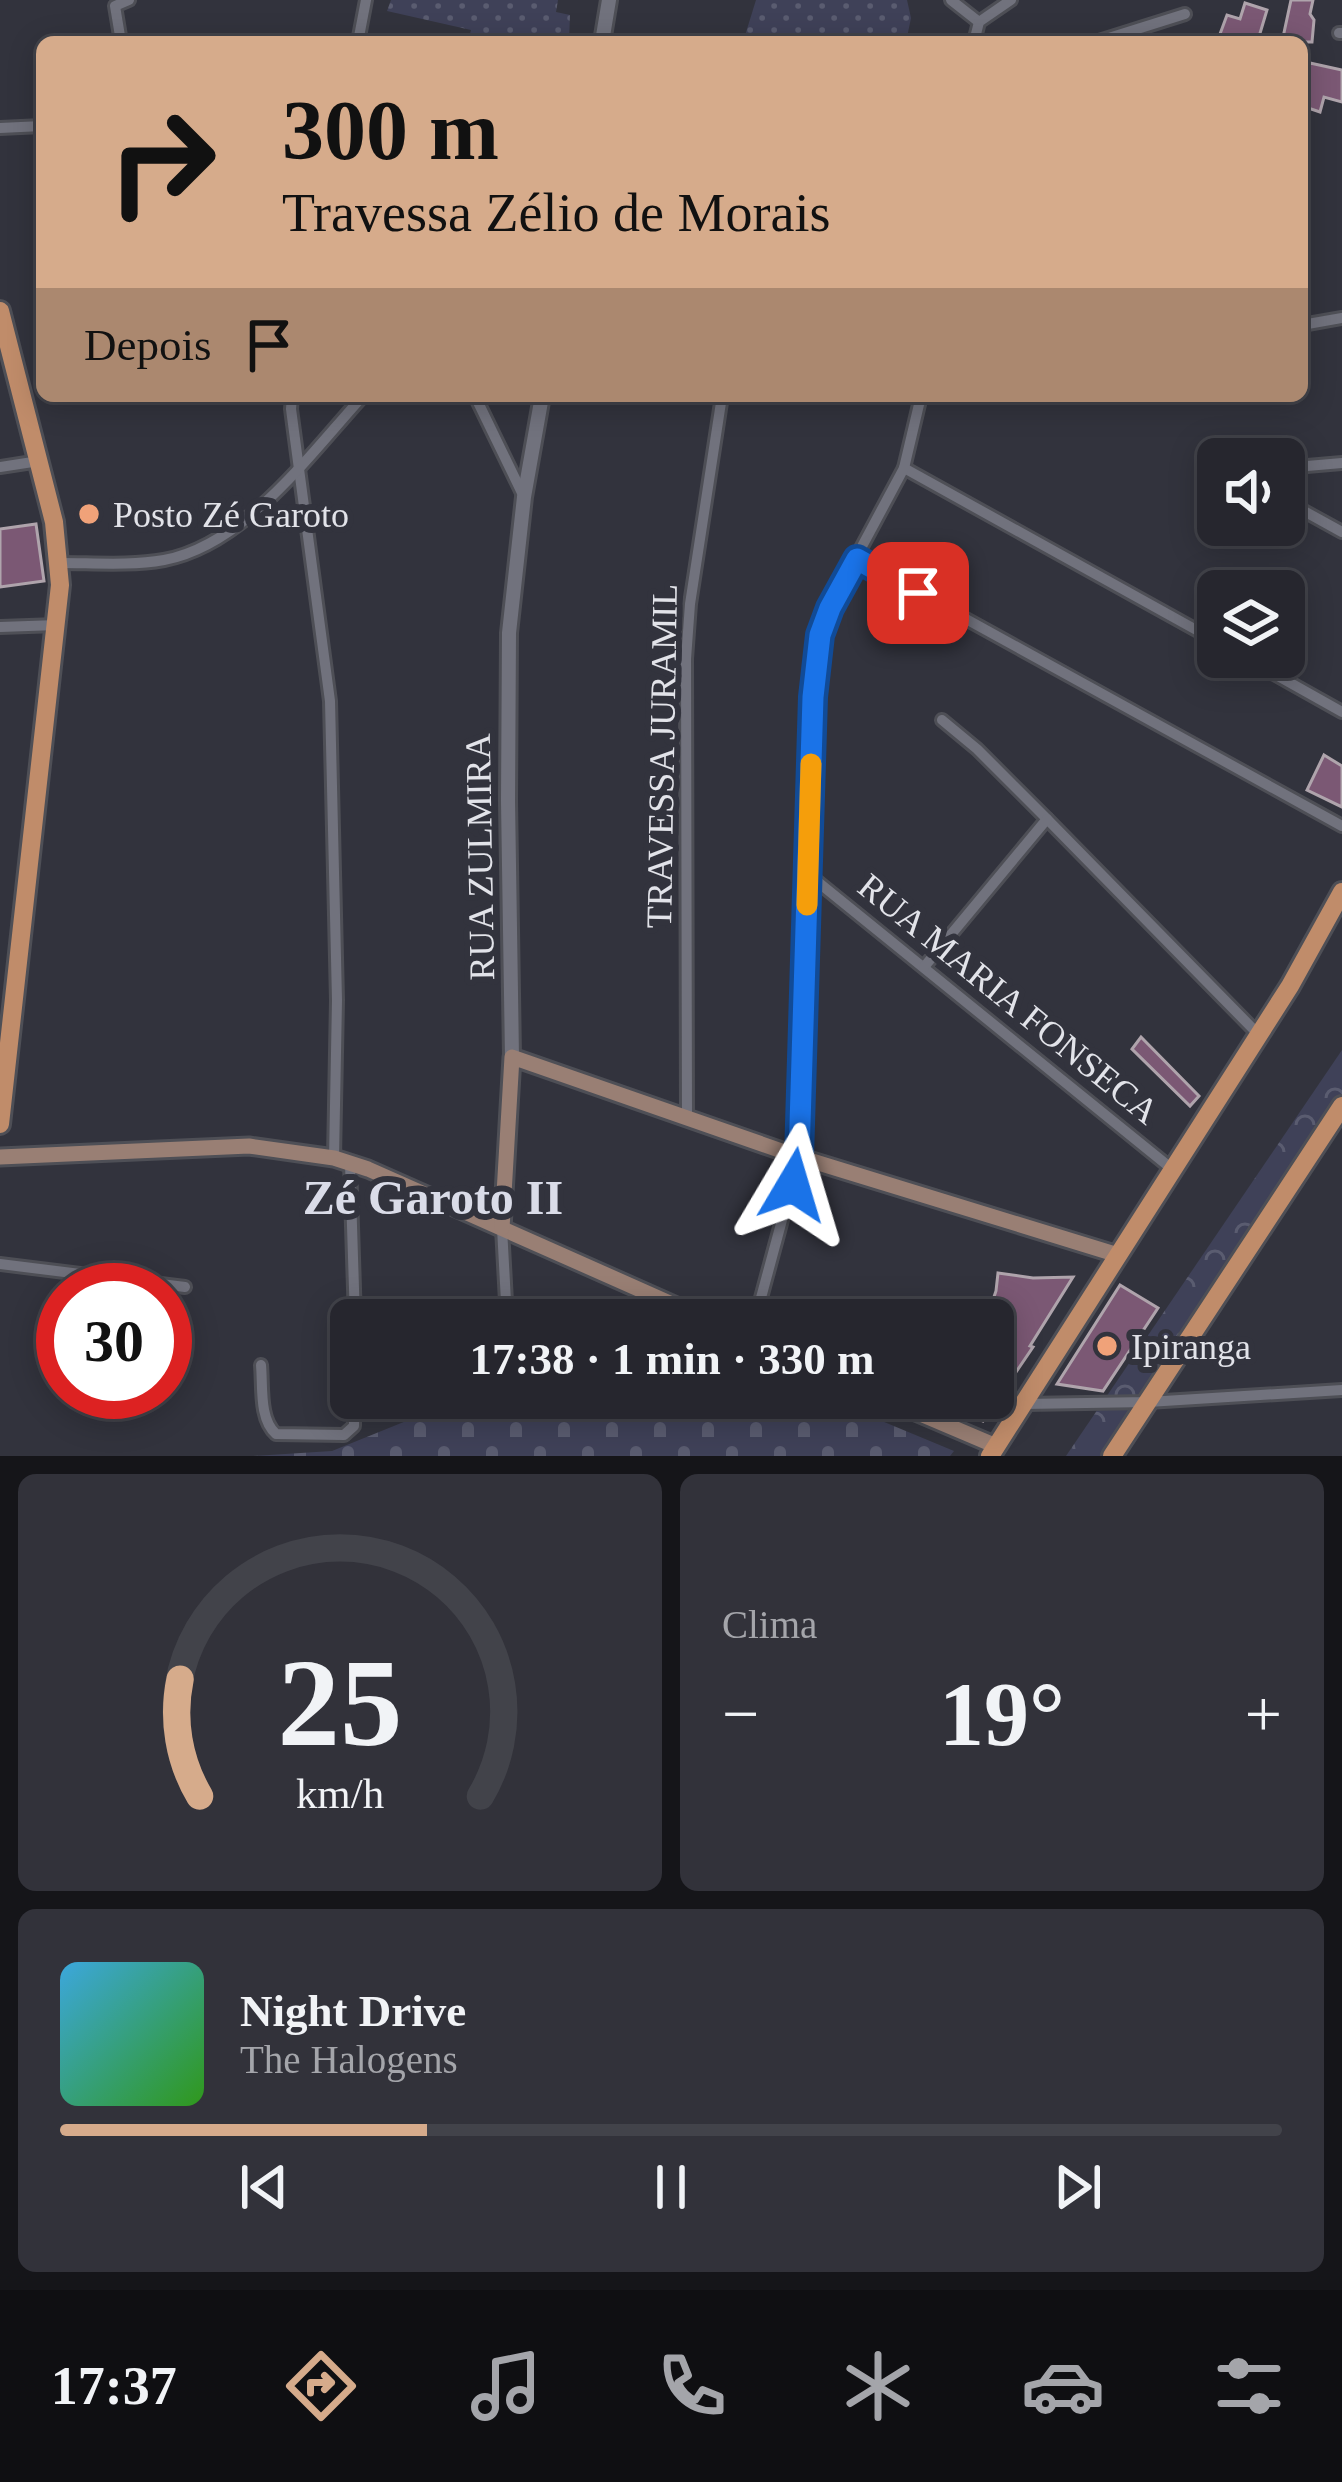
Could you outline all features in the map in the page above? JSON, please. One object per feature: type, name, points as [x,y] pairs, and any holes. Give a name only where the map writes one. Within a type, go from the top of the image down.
[{"type":"main road","points":[[0,311],[60,563],[57,625],[0,1124]]},
{"type":"main road","points":[[927,1419],[993,1451],[1340,899]]},
{"type":"main road","points":[[512,1057],[799,1157],[1118,1256]]},
{"type":"main road","name":"RUA ZULMIRA","points":[[502,1228],[512,1057]]},
{"type":"main road","points":[[1112,1456],[1342,1106]]},
{"type":"main road","points":[[0,1156],[249,1146],[342,1160],[661,1299]]},
{"type":"street","points":[[121,36],[116,4],[129,0]]},
{"type":"street","points":[[359,36],[366,0]]},
{"type":"street","points":[[603,36],[609,0]]},
{"type":"street","points":[[951,0],[980,22]]},
{"type":"street","points":[[976,36],[980,22],[1011,0]]},
{"type":"street","points":[[1115,36],[1185,14]]},
{"type":"street","points":[[0,128],[36,126]]},
{"type":"street","points":[[1308,324],[1342,317]]},
{"type":"street","points":[[293,402],[330,700],[342,1160],[353,1299]]},
{"type":"street","points":[[60,563],[162,561],[197,551],[254,512],[357,402]]},
{"type":"street","points":[[478,402],[524,497]]},
{"type":"street","name":"RUA ZULMIRA","points":[[512,1057],[509,633],[524,497],[541,402]]},
{"type":"street","name":"TRAVESSA JURAMIL","points":[[687,1119],[686,658],[721,402]]},
{"type":"street","points":[[761,1299],[799,1157],[813,697],[820,635],[904,468],[920,402]]},
{"type":"street","points":[[0,466],[39,461]]},
{"type":"street","points":[[1305,466],[1342,463]]},
{"type":"street","points":[[904,468],[1197,631]]},
{"type":"street","points":[[1305,512],[1342,532]]},
{"type":"street","points":[[1327,524],[1342,520]]},
{"type":"street","points":[[857,559],[1342,826]]},
{"type":"street","points":[[0,628],[57,625]]},
{"type":"street","points":[[1281,678],[1342,712]]},
{"type":"street","points":[[942,720],[1047,819],[1258,1035]]},
{"type":"street","points":[[924,967],[1047,819]]},
{"type":"street","name":"RUA MARIA FONSECA","points":[[808,874],[1172,1169]]},
{"type":"street","name":"RUA ZULMIRA","points":[[502,1228],[506,1299]]},
{"type":"street","points":[[0,1264],[36,1268]]},
{"type":"street","points":[[261,1365],[270,1431],[344,1435],[354,1426],[354,1419]]},
{"type":"street","points":[[1024,1404],[1342,1390]]},
{"type":"green space","points":[[391,0],[558,0],[556,12],[570,15],[569,36],[470,36],[471,30],[387,11]]},
{"type":"green space","points":[[756,0],[907,0],[911,18],[907,36],[745,36]]},
{"type":"green space","points":[[1342,1050],[1342,1111],[1102,1456],[1066,1456]]},
{"type":"green space","points":[[411,1419],[877,1419],[954,1451],[950,1456],[254,1456],[332,1451]]},
{"type":"building","points":[[1291,0],[1313,0],[1312,42],[1308,36],[1283,36]]},
{"type":"building","points":[[1245,3],[1267,10],[1259,36],[1220,34],[1227,15],[1240,19]]},
{"type":"building","points":[[1310,63],[1342,70],[1342,102],[1324,97],[1320,112],[1308,108]]},
{"type":"building","points":[[36,524],[44,581],[0,587],[0,529]]},
{"type":"building","points":[[1324,755],[1342,766],[1342,807],[1307,790]]},
{"type":"building","points":[[1141,1037],[1199,1096],[1190,1106],[1132,1049]]},
{"type":"building","points":[[998,1273],[1073,1277],[1014,1375],[1014,1299],[993,1299]]},
{"type":"building","name":"Ipiranga","points":[[1120,1285],[1158,1308],[1103,1391],[1057,1384]]},
{"type":"slow traffic","points":[[807,905],[811,764]]},
{"type":"place","name":"Posto Zé Garoto","points":[[89,514]]},
{"type":"place","name":"Ipiranga","points":[[1107,1346]]},
{"type":"district","name":"Zé Garoto II","points":[[433,1197]]},
{"type":"route","points":[[793,1185],[799,1157],[813,697],[820,635],[857,559],[918,593]]}]
